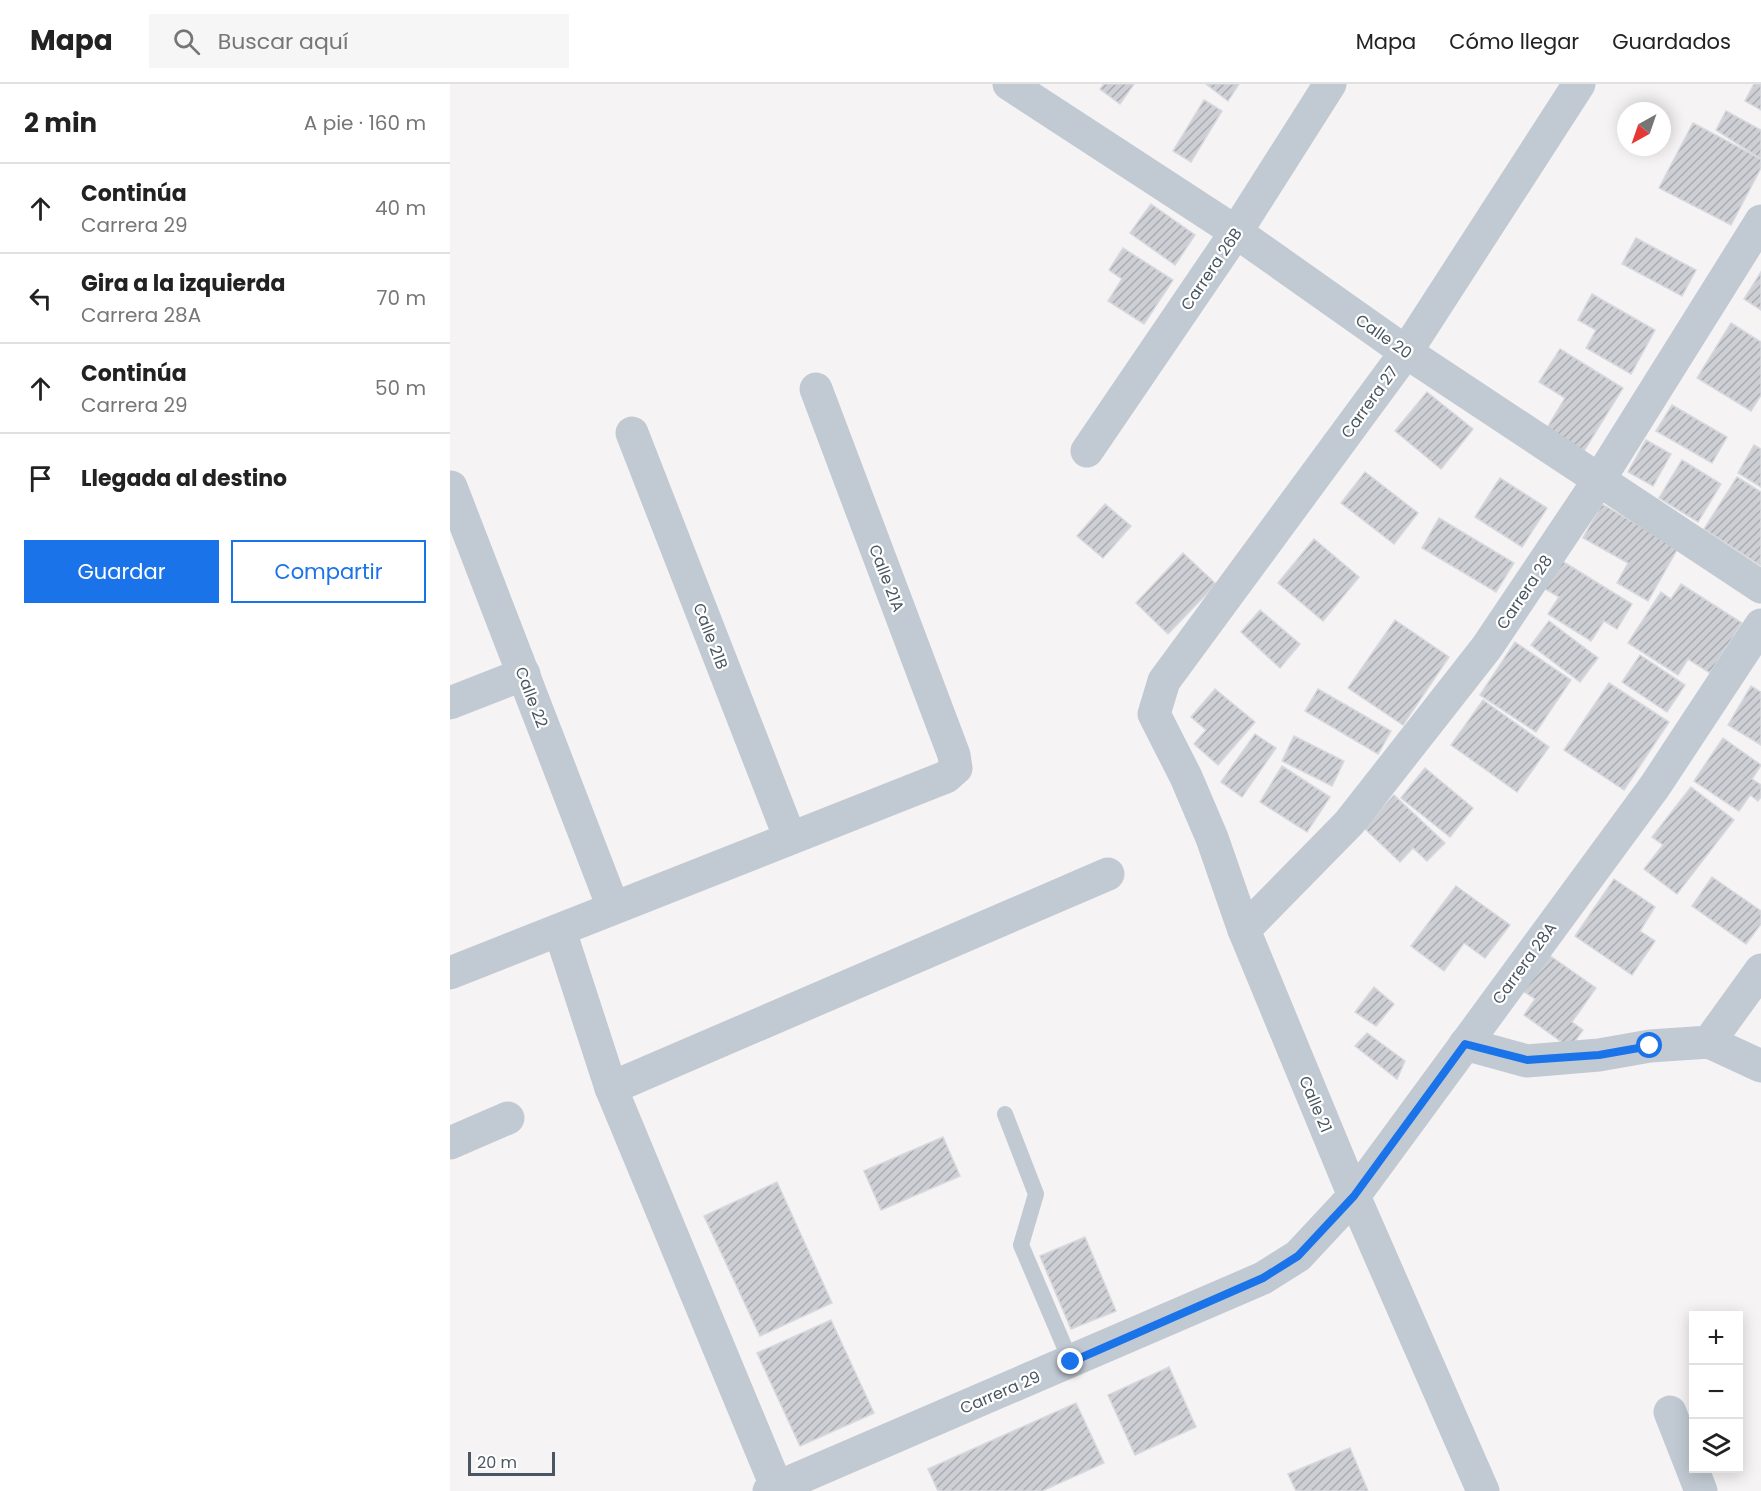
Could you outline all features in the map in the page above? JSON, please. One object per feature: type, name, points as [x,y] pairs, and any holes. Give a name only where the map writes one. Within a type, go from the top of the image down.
[{"type":"street","name":"Calle 20","points":[[1009,84],[1236,232],[1406,352],[1761,587]]},
{"type":"street","name":"Carrera 27","points":[[1154,714],[1164,681],[1406,352],[1579,84]]},
{"type":"street","name":"Carrera 26B","points":[[1087,451],[1236,232],[1322,87]]},
{"type":"street","name":"Carrera 28","points":[[1244,930],[1349,823],[1480,656],[1599,480],[1761,220]]},
{"type":"street","name":"Calle 21A","points":[[790,838],[946,777],[956,768],[954,755],[816,389]]},
{"type":"street","name":"Calle 21B","points":[[632,433],[790,838]]},
{"type":"street","name":"Calle 22","points":[[451,487],[613,907]]},
{"type":"street","name":"Carrera 28A","points":[[1263,1278],[1298,1256],[1354,1196],[1655,786],[1761,626]]},
{"type":"street","points":[[450,703],[524,674]]},
{"type":"street","name":"Calle 21","points":[[1154,714],[1186,777],[1212,838],[1244,930],[1354,1196],[1483,1491]]},
{"type":"street","points":[[450,973],[790,838]]},
{"type":"street","points":[[611,1088],[1108,874]]},
{"type":"street","points":[[560,930],[611,1088],[773,1489]]},
{"type":"street","points":[[1709,1042],[1761,970]]},
{"type":"street","points":[[1465,1044],[1527,1060],[1599,1055],[1650,1046],[1709,1042],[1761,1066]]},
{"type":"street","points":[[450,1143],[508,1118]]},
{"type":"street","name":"Carrera 29","points":[[773,1489],[1263,1278]]},
{"type":"street","points":[[1670,1412],[1701,1491]]},
{"type":"lane","points":[[1005,1114],[1036,1194],[1021,1245],[1071,1362]]},
{"type":"building","points":[[1104,84],[1134,84],[1120,104],[1100,89]]},
{"type":"building","points":[[1206,84],[1239,84],[1228,101]]},
{"type":"building","points":[[1754,84],[1761,84],[1761,110],[1745,101]]},
{"type":"building","points":[[1204,100],[1222,111],[1191,162],[1173,151]]},
{"type":"building","points":[[1726,111],[1761,130],[1761,159],[1716,130]]},
{"type":"building","points":[[1693,123],[1761,159],[1761,168],[1731,225],[1659,188]]},
{"type":"building","points":[[1151,204],[1195,235],[1175,265],[1130,233]]},
{"type":"building","points":[[1636,238],[1696,270],[1682,296],[1622,264]]},
{"type":"building","points":[[1123,248],[1173,280],[1144,324],[1108,301],[1122,279],[1109,270]]},
{"type":"building","points":[[1761,272],[1761,310],[1744,299]]},
{"type":"building","points":[[1592,294],[1655,330],[1631,374],[1586,348],[1596,330],[1578,320]]},
{"type":"building","points":[[1731,323],[1761,342],[1761,395],[1751,411],[1697,378]]},
{"type":"building","points":[[1560,349],[1623,388],[1584,451],[1547,428],[1565,398],[1539,382]]},
{"type":"building","points":[[1427,392],[1473,429],[1441,469],[1395,431]]},
{"type":"building","points":[[1672,405],[1727,437],[1712,463],[1656,431]]},
{"type":"building","points":[[1646,440],[1671,454],[1653,486],[1628,472]]},
{"type":"building","points":[[1754,445],[1761,449],[1761,487],[1738,473]]},
{"type":"building","points":[[1682,460],[1721,484],[1698,522],[1659,498]]},
{"type":"building","points":[[1365,472],[1418,513],[1394,544],[1341,503]]},
{"type":"building","points":[[1737,477],[1761,492],[1761,566],[1704,529]]},
{"type":"building","points":[[1500,478],[1547,508],[1522,547],[1475,517]]},
{"type":"building","points":[[1105,504],[1131,526],[1103,558],[1077,536]]},
{"type":"building","points":[[1602,504],[1678,548],[1648,601],[1617,583],[1628,563],[1583,538]]},
{"type":"building","points":[[1439,518],[1514,563],[1496,592],[1422,548]]},
{"type":"building","points":[[1314,539],[1359,577],[1323,621],[1278,583]]},
{"type":"building","points":[[1183,553],[1216,584],[1168,634],[1136,603]]},
{"type":"building","points":[[1562,561],[1632,604],[1617,629],[1604,621],[1591,641],[1548,614],[1559,597],[1545,589]]},
{"type":"building","points":[[1681,584],[1742,623],[1710,673],[1688,659],[1678,675],[1628,643],[1661,592],[1671,599]]},
{"type":"building","points":[[1260,610],[1300,644],[1280,668],[1241,632]]},
{"type":"building","points":[[1395,620],[1449,657],[1403,725],[1348,688]]},
{"type":"building","points":[[1549,621],[1598,658],[1580,682],[1531,645]]},
{"type":"building","points":[[1515,642],[1571,680],[1536,732],[1480,695]]},
{"type":"building","points":[[1640,655],[1685,685],[1667,712],[1622,682]]},
{"type":"building","points":[[1609,683],[1669,722],[1624,790],[1564,750]]},
{"type":"building","points":[[1751,686],[1761,692],[1761,745],[1728,725]]},
{"type":"building","points":[[1215,689],[1255,722],[1218,765],[1194,744],[1206,730],[1191,717]]},
{"type":"building","points":[[1318,689],[1391,731],[1378,754],[1305,711]]},
{"type":"building","points":[[1483,700],[1549,747],[1517,792],[1451,745]]},
{"type":"building","points":[[1255,734],[1276,748],[1242,797],[1221,782]]},
{"type":"building","points":[[1294,736],[1344,761],[1332,786],[1282,761]]},
{"type":"building","points":[[1723,738],[1761,765],[1752,779],[1761,785],[1761,797],[1758,801],[1750,795],[1739,811],[1694,781]]},
{"type":"building","points":[[1282,766],[1330,797],[1307,832],[1260,802]]},
{"type":"building","points":[[1425,768],[1473,808],[1450,837],[1401,798]]},
{"type":"building","points":[[1691,787],[1734,820],[1677,894],[1644,869],[1663,845],[1652,837]]},
{"type":"building","points":[[1394,795],[1445,843],[1427,861],[1413,848],[1400,862],[1364,828]]},
{"type":"building","points":[[1712,877],[1761,911],[1761,924],[1746,944],[1692,906]]},
{"type":"building","points":[[1614,879],[1655,907],[1640,931],[1655,941],[1632,975],[1575,936]]},
{"type":"building","points":[[1456,886],[1510,925],[1485,958],[1464,943],[1444,971],[1411,946]]},
{"type":"building","points":[[1549,955],[1596,988],[1572,1022],[1583,1030],[1570,1048],[1524,1015],[1535,999],[1523,991]]},
{"type":"building","points":[[1374,987],[1394,1004],[1376,1026],[1355,1012]]},
{"type":"building","points":[[1367,1033],[1405,1061],[1397,1079],[1355,1046]]},
{"type":"building","points":[[943,1137],[960,1176],[881,1210],[864,1171]]},
{"type":"building","points":[[777,1182],[832,1303],[760,1336],[704,1216]]},
{"type":"building","points":[[1085,1237],[1116,1311],[1071,1329],[1040,1256]]},
{"type":"building","points":[[831,1320],[874,1413],[800,1446],[757,1353]]},
{"type":"building","points":[[1169,1367],[1196,1427],[1135,1455],[1108,1395]]},
{"type":"building","points":[[1076,1403],[1104,1463],[1042,1491],[938,1491],[928,1469]]},
{"type":"building","points":[[1350,1448],[1368,1491],[1296,1491],[1288,1474]]},
{"type":"route","points":[[1071,1362],[1263,1278],[1298,1256],[1354,1196],[1465,1044],[1527,1060],[1599,1055],[1650,1046]]}]
